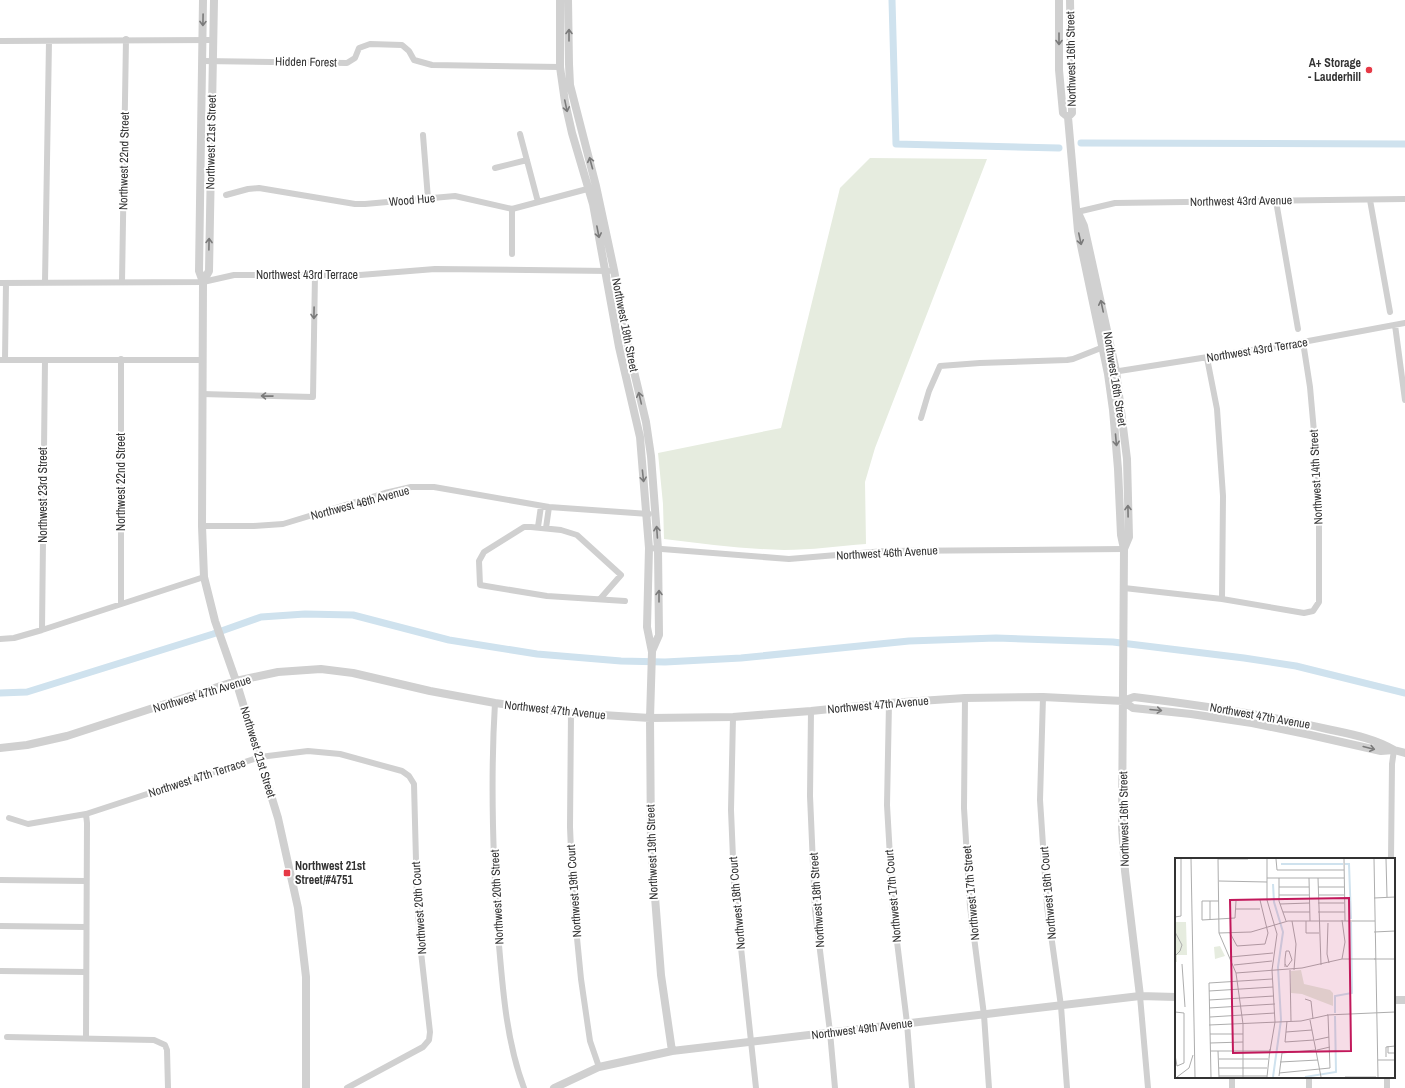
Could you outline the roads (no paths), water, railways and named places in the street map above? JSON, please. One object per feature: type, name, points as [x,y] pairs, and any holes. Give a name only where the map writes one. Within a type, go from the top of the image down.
[{"type":"street","name":"Northwest 21st Street","points":[[203,0],[199,271],[203,282],[202,526],[204,577],[215,621],[236,680],[278,818],[298,908],[306,977],[306,1088]]},
{"type":"street","name":"Northwest 21st Street","points":[[203,282],[209,271],[214,0]]},
{"type":"street","name":"Northwest 19th Street","points":[[564,0],[560,67],[565,102],[572,133],[593,187]]},
{"type":"street","name":"Northwest 19th Street","points":[[564,0],[570,85],[610,271],[619,347],[644,437],[651,456],[652,515],[649,548],[647,627],[652,652],[650,718],[651,845],[661,975],[672,1050]]},
{"type":"street","name":"Northwest 16th Street","points":[[1059,0],[1059,72],[1063,113],[1068,117],[1078,231],[1112,373],[1121,535],[1124,549],[1123,840],[1125,871],[1140,996],[1148,1088]]},
{"type":"street","name":"Northwest 16th Street","points":[[1068,117],[1072,113],[1070,0]]},
{"type":"street","points":[[0,41],[126,39],[213,40]]},
{"type":"street","name":"Northwest 22nd Street","points":[[122,282],[126,39]]},
{"type":"street","points":[[45,282],[49,40]]},
{"type":"street","name":"Hidden Forest","points":[[203,61],[347,63],[355,58],[358,48],[370,44],[378,44],[402,45],[409,51],[414,60],[432,65],[560,67]]},
{"type":"street","points":[[520,134],[538,202]]},
{"type":"street","points":[[423,135],[428,199]]},
{"type":"street","points":[[495,168],[527,160]]},
{"type":"street","name":"Wood Hue","points":[[226,195],[248,189],[259,188],[355,204],[455,196],[512,208],[593,187]]},
{"type":"street","name":"Northwest 43rd Avenue","points":[[1077,212],[1115,203],[1405,199]]},
{"type":"street","points":[[1370,200],[1390,312]]},
{"type":"street","points":[[1276,201],[1298,329]]},
{"type":"street","points":[[512,208],[512,254]]},
{"type":"street","name":"Northwest 43rd Terrace","points":[[3,283],[203,282],[234,275],[360,275],[435,269],[610,271]]},
{"type":"street","points":[[202,394],[313,397],[315,274]]},
{"type":"street","points":[[3,283],[3,360],[202,360]]},
{"type":"street","name":"Northwest 43rd Terrace","points":[[1112,373],[1303,342],[1405,323]]},
{"type":"street","points":[[1395,325],[1405,400]]},
{"type":"street","name":"Northwest 14th Street","points":[[1222,599],[1304,613],[1313,610],[1319,602],[1319,488],[1310,387],[1303,342]]},
{"type":"street","points":[[921,418],[929,391],[940,366],[1067,360],[1106,346]]},
{"type":"street","points":[[1124,588],[1222,599],[1223,496],[1217,409],[1207,358]]},
{"type":"street","name":"Northwest 22nd Street","points":[[121,359],[121,604]]},
{"type":"street","name":"Northwest 23rd Street","points":[[42,630],[45,360]]},
{"type":"street","name":"Northwest 46th Avenue","points":[[202,526],[254,526],[283,524],[384,493],[411,487],[434,487],[549,507],[652,515]]},
{"type":"street","points":[[538,527],[541,506]]},
{"type":"street","points":[[546,528],[549,507]]},
{"type":"street","name":"Northwest 19th Street","points":[[652,515],[658,549],[659,635],[652,652]]},
{"type":"street","points":[[600,598],[621,575],[577,535],[561,530],[524,527],[484,552],[479,561],[480,585],[547,596],[600,598],[625,601]]},
{"type":"street","name":"Northwest 46th Avenue","points":[[649,548],[789,559],[885,550],[1124,549]]},
{"type":"street","points":[[0,639],[14,638],[42,630],[204,577]]},
{"type":"street","name":"Northwest 47th Avenue","points":[[0,748],[27,745],[67,736],[236,680],[278,672],[321,669],[353,673],[430,691],[495,703],[571,713],[650,718],[733,717],[812,711],[888,702],[964,698],[1043,697],[1123,701],[1134,697],[1253,713],[1347,733],[1382,743],[1394,750],[1405,753]]},
{"type":"street","name":"Northwest 16th Court","points":[[1043,697],[1041,808],[1047,906],[1061,1006],[1067,1088]]},
{"type":"street","name":"Northwest 17th Street","points":[[964,698],[964,808],[970,906],[984,1015],[989,1088]]},
{"type":"street","name":"Northwest 47th Avenue","points":[[1123,701],[1133,708],[1191,714],[1252,723],[1381,751],[1394,750]]},
{"type":"street","name":"Northwest 17th Court","points":[[888,702],[887,805],[892,902],[907,1023],[912,1088]]},
{"type":"street","name":"Northwest 20th Street","points":[[495,703],[493,796],[496,908],[501,968],[510,1042],[524,1088]]},
{"type":"street","points":[[1191,714],[1192,704]]},
{"type":"street","name":"Northwest 18th Street","points":[[812,711],[810,796],[816,910],[835,1088]]},
{"type":"street","name":"Northwest 19th Court","points":[[571,713],[570,827],[573,897],[581,979],[590,1040],[599,1067]]},
{"type":"street","name":"Northwest 18th Court","points":[[733,717],[732,810],[734,882],[756,1088]]},
{"type":"street","points":[[1344,742],[1347,733]]},
{"type":"street","points":[[1391,858],[1392,764],[1394,750]]},
{"type":"street","name":"Northwest 47th Terrace","points":[[9,818],[28,824],[86,814],[260,757],[308,751],[340,754],[402,771],[409,776]]},
{"type":"street","name":"Northwest 20th Court","points":[[347,1088],[423,1047],[429,1040],[430,1032],[417,899],[414,784],[409,776]]},
{"type":"street","points":[[86,814],[86,1038]]},
{"type":"street","points":[[0,880],[86,881]]},
{"type":"street","points":[[0,926],[86,927]]},
{"type":"street","points":[[0,971],[86,972]]},
{"type":"street","name":"Northwest 49th Avenue","points":[[554,1088],[599,1067],[672,1050],[752,1042],[1140,996],[1175,997]]},
{"type":"street","points":[[7,1037],[154,1040],[165,1045],[168,1056],[168,1088]]},
{"type":"street","points":[[1387,1088],[1388,1078]]},
{"type":"waterway","points":[[892,0],[896,144],[1059,148]]},
{"type":"waterway","points":[[1081,143],[1405,144]]},
{"type":"waterway","points":[[0,693],[27,692],[213,634],[261,617],[305,614],[353,615],[449,640],[537,654],[621,661],[665,662],[741,658],[909,641],[996,638],[1113,642],[1296,666],[1405,693]]},
{"type":"place","name":"A+ Storage - Lauderhill","points":[[1369,70]]},
{"type":"place","name":"Northwest 21st Street/#4751","points":[[287,873]]}]
